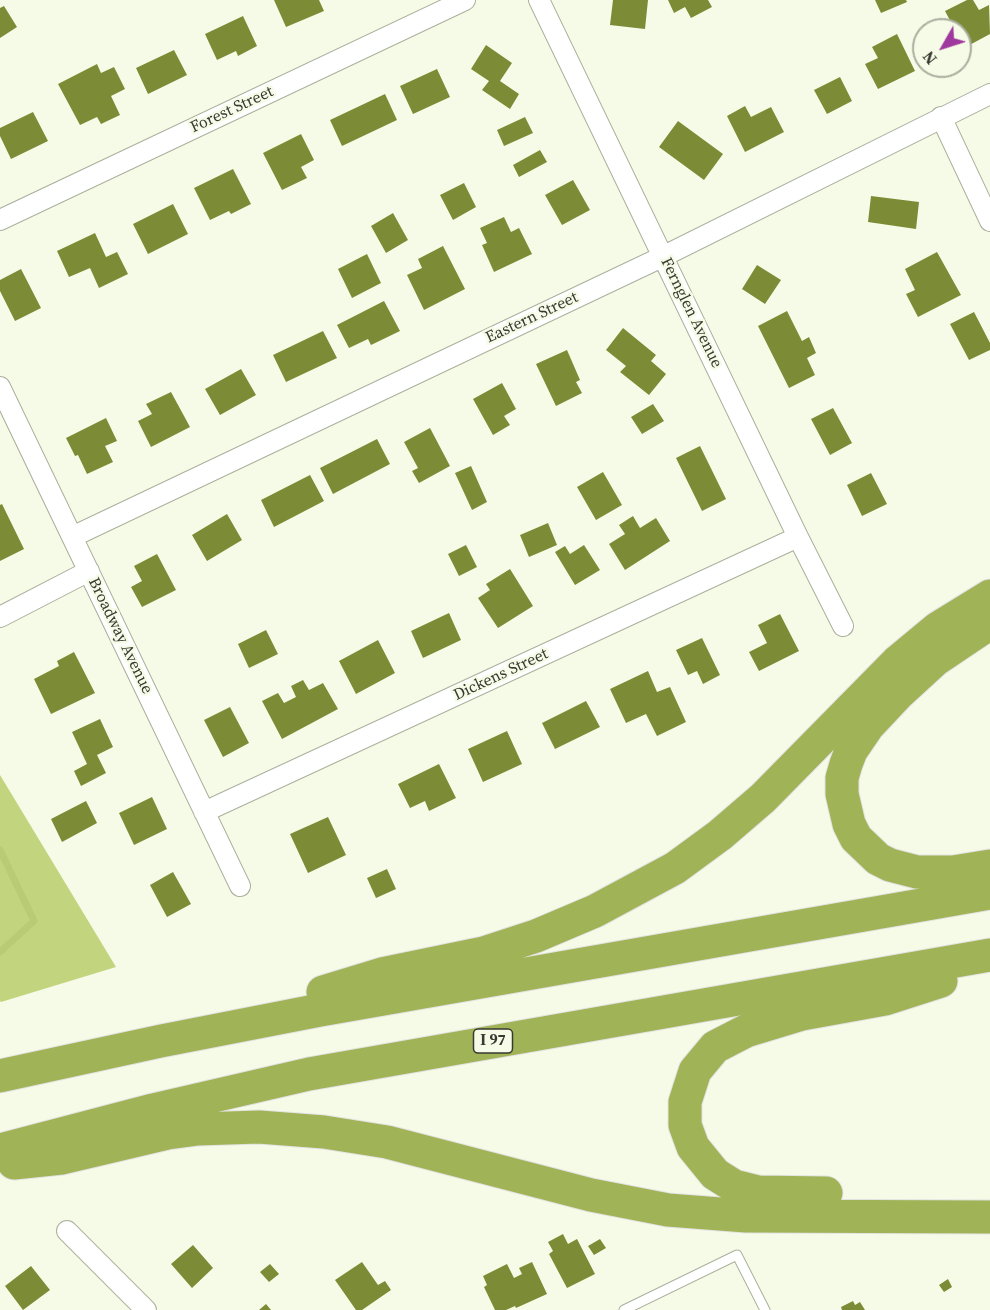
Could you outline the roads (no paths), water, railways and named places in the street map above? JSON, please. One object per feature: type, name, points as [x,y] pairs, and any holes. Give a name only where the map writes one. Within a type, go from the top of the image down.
[{"type":"highway","points":[[161,1041],[382,974],[458,959],[509,945],[565,924],[623,897],[675,867],[743,817],[897,662],[938,628],[990,596]]},
{"type":"highway","points":[[990,623],[935,660],[868,726],[851,751],[846,764],[842,778],[842,794],[849,824],[856,837],[878,859],[917,872],[953,872],[990,866]]},
{"type":"highway","points":[[0,1076],[320,1010],[990,893]]},
{"type":"highway","name":"I 97","points":[[0,1150],[164,1107],[309,1074],[990,956]]},
{"type":"highway","points":[[987,1213],[758,1192],[740,1188],[715,1174],[699,1157],[689,1136],[684,1114],[691,1080],[701,1062],[715,1047],[735,1035],[802,1014],[885,999],[990,966]]},
{"type":"highway","points":[[0,1165],[62,1158],[168,1133],[198,1129],[259,1127],[324,1132],[387,1142],[591,1195],[668,1210],[746,1216],[987,1213]]},
{"type":"street","name":"Forest Street","points":[[0,220],[465,0]]},
{"type":"street","name":"Fernglen Avenue","points":[[539,0],[843,626]]},
{"type":"street","name":"Eastern Street","points":[[72,537],[664,256],[990,94]]},
{"type":"street","points":[[941,117],[990,221]]},
{"type":"street","name":"Broadway Avenue","points":[[0,387],[240,886]]},
{"type":"street","name":"Dickens Street","points":[[204,812],[798,537]]},
{"type":"street","points":[[0,617],[88,571]]},
{"type":"street","points":[[67,1232],[147,1310]]},
{"type":"lane","points":[[624,1310],[737,1255],[765,1310]]},
{"type":"waterway","points":[[0,850],[34,921],[0,952]]}]
